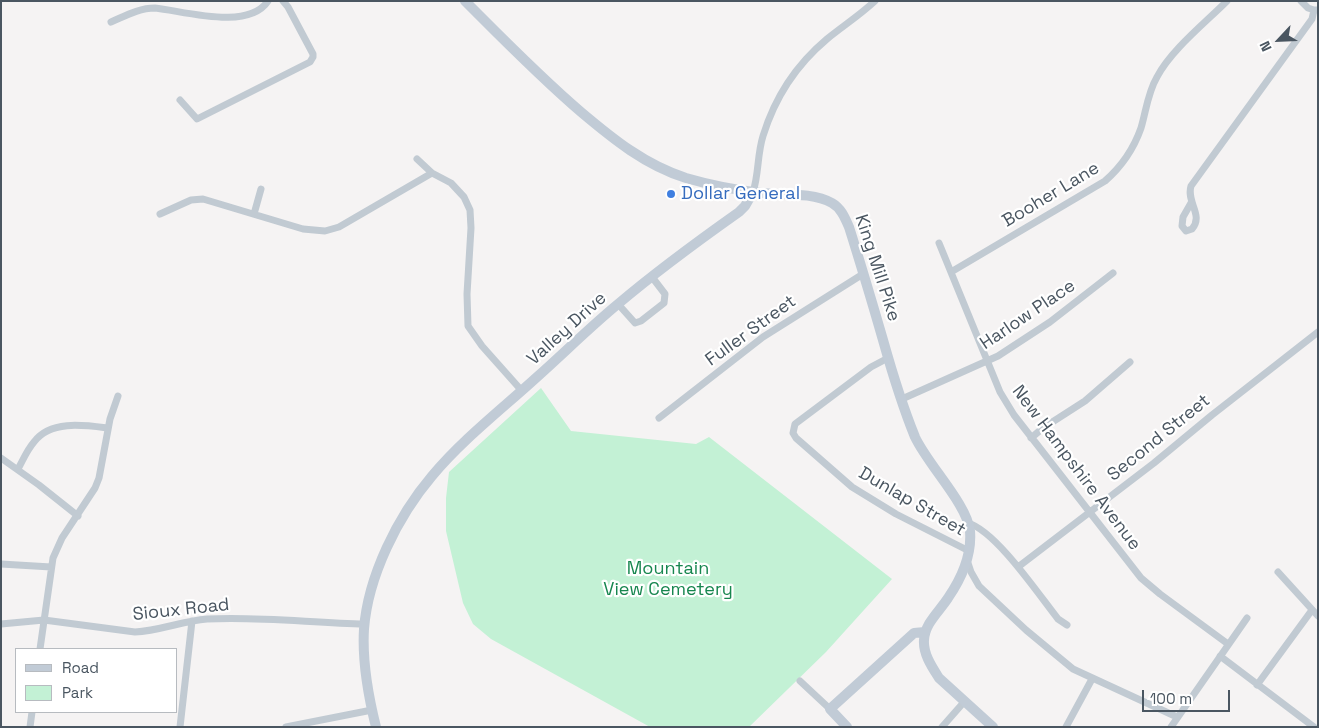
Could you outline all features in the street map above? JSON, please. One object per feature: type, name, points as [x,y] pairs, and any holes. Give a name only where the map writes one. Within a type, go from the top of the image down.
[{"type":"main road","name":"King Mill Pike","points":[[465,1],[532,69],[568,101],[640,158],[672,173],[710,184],[753,192],[813,196],[831,202],[837,207],[845,218],[864,274],[888,358],[912,428],[922,450],[968,523],[970,533],[968,555]]},
{"type":"main road","name":"Valley Drive","points":[[376,727],[364,664],[364,624],[376,574],[393,536],[415,498],[433,474],[450,456],[618,304],[739,212],[753,192]]},
{"type":"main road","points":[[968,555],[955,586],[925,632],[925,651],[933,669],[947,687],[992,727]]},
{"type":"main road","points":[[847,727],[830,709],[914,633],[925,632]]},
{"type":"street","points":[[111,22],[140,10],[155,8],[228,18],[256,12],[265,6],[268,1]]},
{"type":"street","points":[[180,100],[196,119],[310,62],[313,54],[283,1]]},
{"type":"street","name":"Valley Drive","points":[[753,192],[763,134],[773,108],[790,79],[810,54],[875,1]]},
{"type":"street","name":"Booher Lane","points":[[951,272],[1105,181],[1113,174],[1124,160],[1137,137],[1152,86],[1161,69],[1227,1]]},
{"type":"street","points":[[1191,203],[1190,190],[1195,181],[1312,19],[1316,10],[1308,8],[1301,1]]},
{"type":"street","points":[[417,159],[432,173],[451,183],[464,197],[470,210],[471,228],[467,294],[468,326],[482,346],[522,391]]},
{"type":"street","points":[[160,214],[190,200],[203,199],[302,229],[325,231],[344,224],[432,173]]},
{"type":"street","points":[[254,214],[261,189]]},
{"type":"street","name":"New Hampshire Avenue","points":[[939,242],[1005,402],[1141,578],[1228,644]]},
{"type":"street","name":"Harlow Place","points":[[902,400],[987,362],[1050,322],[1113,273]]},
{"type":"street","name":"Fuller Street","points":[[659,418],[763,337],[864,274]]},
{"type":"street","points":[[618,304],[635,323],[641,321],[664,303],[666,297],[664,292],[652,277]]},
{"type":"street","name":"Second Street","points":[[1018,567],[1154,463],[1318,332]]},
{"type":"street","name":"Dunlap Street","points":[[888,358],[864,372],[795,424],[793,433],[796,438],[852,487],[968,555]]},
{"type":"street","points":[[1031,438],[1085,401],[1130,362]]},
{"type":"street","points":[[40,648],[51,567],[57,548],[90,498],[99,478],[107,428],[118,396]]},
{"type":"street","points":[[18,469],[34,441],[46,431],[71,426],[107,428]]},
{"type":"street","points":[[1,458],[78,516]]},
{"type":"street","points":[[968,523],[976,525],[988,534],[1018,567],[1058,619],[1067,625]]},
{"type":"street","points":[[968,555],[975,580],[990,598],[1073,669],[1177,717]]},
{"type":"street","points":[[1,564],[51,567]]},
{"type":"street","points":[[1278,572],[1318,616]]},
{"type":"street","points":[[1257,685],[1312,610]]},
{"type":"street","points":[[1172,727],[1177,717],[1247,618]]},
{"type":"street","name":"Sioux Road","points":[[1,624],[44,620],[135,632],[192,621],[218,619],[364,624]]},
{"type":"street","points":[[180,727],[192,621]]},
{"type":"street","points":[[1220,656],[1314,727]]},
{"type":"street","points":[[1066,727],[1092,679]]},
{"type":"street","points":[[800,681],[830,709]]},
{"type":"street","points":[[942,727],[964,702]]},
{"type":"street","points":[[286,727],[372,710]]},
{"type":"street","points":[[30,727],[32,713]]},
{"type":"green space","name":"Mountain View Cemetery","points":[[541,388],[571,431],[696,444],[709,437],[892,579],[826,652],[749,727],[650,727],[491,639],[473,624],[463,603],[446,531],[446,498],[449,472]]},
{"type":"place","name":"Dollar General","points":[[671,194]]}]
